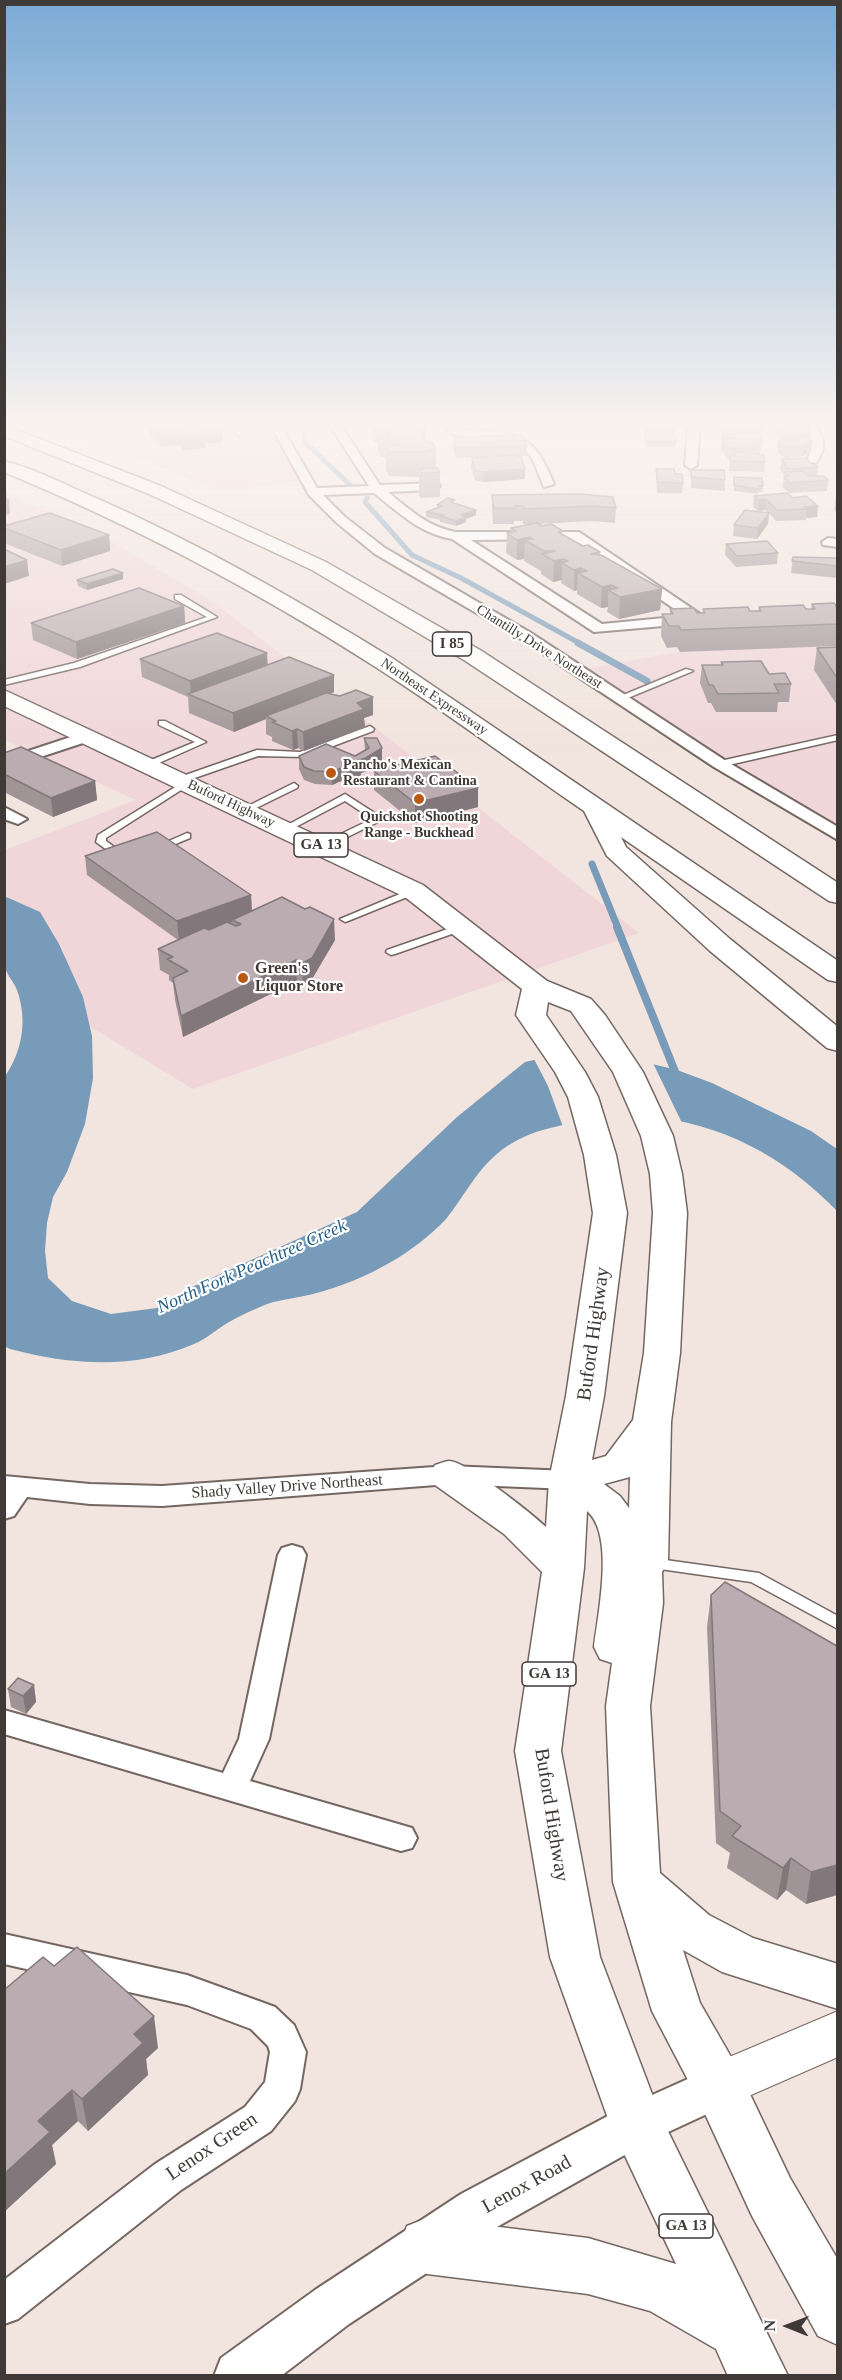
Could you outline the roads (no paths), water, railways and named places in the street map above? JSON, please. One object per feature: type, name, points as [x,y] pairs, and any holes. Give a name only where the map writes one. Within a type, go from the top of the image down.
[{"type":"main road","name":"Northeast Expressway","points":[[159,535],[254,584],[384,663],[837,974]]},
{"type":"main road","name":"I 85","points":[[252,535],[319,566],[472,655],[837,895]]},
{"type":"main road","name":"Buford Highway","points":[[4,697],[414,891],[537,987],[581,1005],[595,1021],[628,1072],[657,1136],[666,1174],[670,1213],[663,1342],[652,1422],[647,1562],[641,1572],[642,1603],[628,1706],[637,1882],[677,2011],[719,2086],[771,2197],[837,2316]]},
{"type":"main road","points":[[591,806],[616,851],[720,945],[837,1042]]},
{"type":"main road","name":"Buford Highway","points":[[537,987],[531,1016],[570,1072],[583,1097],[600,1155],[610,1213],[585,1396],[569,1480],[563,1568],[538,1751],[575,1957],[637,2124],[747,2352]]},
{"type":"main road","points":[[569,1480],[620,1466],[652,1422]]},
{"type":"main road","points":[[449,1475],[518,1524],[563,1568]]},
{"type":"main road","points":[[569,1480],[610,1510],[620,1528],[621,1572],[614,1668],[628,1706]]},
{"type":"main road","points":[[637,1882],[692,1930],[740,1956],[837,1987]]},
{"type":"main road","name":"Lenox Road","points":[[719,2086],[837,2033]]},
{"type":"main road","points":[[427,2246],[588,2266],[661,2286],[747,2352]]},
{"type":"street","name":"Chantilly Drive Northeast","points":[[359,535],[380,551],[526,636],[720,764],[837,835]]},
{"type":"street","points":[[451,535],[566,535]]},
{"type":"street","points":[[456,536],[599,628],[703,619],[574,535]]},
{"type":"street","points":[[4,764],[86,737]]},
{"type":"street","name":"Shady Valley Drive Northeast","points":[[12,1486],[90,1494],[162,1496],[449,1475],[569,1480]]},
{"type":"street","points":[[4,1509],[12,1486]]},
{"type":"street","points":[[231,1789],[254,1739],[292,1555]]},
{"type":"street","points":[[4,1722],[401,1838]]},
{"type":"street","name":"Lenox Green","points":[[4,1948],[187,1990],[263,2018],[282,2036],[288,2052],[282,2089],[258,2119],[168,2177],[4,2305]]},
{"type":"street","name":"Lenox Road","points":[[239,2376],[332,2307],[478,2211],[637,2124],[719,2086]]},
{"type":"lane","points":[[4,682],[77,665],[213,617],[178,597]]},
{"type":"lane","points":[[620,698],[688,670]]},
{"type":"lane","points":[[147,765],[202,742],[162,723]]},
{"type":"lane","points":[[129,857],[121,856],[101,842],[101,837],[184,781],[257,753],[301,755],[370,729]]},
{"type":"lane","points":[[720,764],[837,737]]},
{"type":"lane","points":[[245,810],[294,786]]},
{"type":"lane","points":[[285,829],[345,797],[379,819],[323,846]]},
{"type":"lane","points":[[146,852],[187,836]]},
{"type":"lane","points":[[345,919],[414,891]]},
{"type":"lane","points":[[391,952],[462,927]]},
{"type":"lane","points":[[647,1562],[754,1577],[837,1623]]},
{"type":"water","name":"North Fork Peachtree Creek","points":[[4,896],[40,912],[59,944],[83,997],[92,1036],[93,1078],[85,1124],[67,1172],[53,1197],[47,1223],[45,1251],[48,1278],[72,1301],[111,1314],[157,1308],[192,1287],[357,1212],[457,1117],[525,1062],[561,1054],[636,1060],[677,1070],[712,1083],[811,1131],[837,1149],[837,1211],[817,1192],[774,1159],[725,1135],[699,1126],[645,1117],[568,1124],[531,1134],[508,1145],[476,1176],[446,1219],[434,1231],[398,1258],[353,1281],[313,1294],[267,1304],[234,1319],[194,1344],[149,1358],[102,1362],[79,1361],[56,1359],[10,1349],[4,1346],[4,1078],[19,1047],[22,1013],[17,990],[5,966]]},
{"type":"waterway","points":[[394,535],[412,555],[461,578],[581,644]]},
{"type":"waterway","points":[[578,643],[647,681]]},
{"type":"waterway","points":[[592,864],[618,928]]},
{"type":"waterway","points":[[617,927],[678,1079]]},
{"type":"place","name":"Pancho's Mexican Restaurant & Cantina","points":[[331,773]]},
{"type":"place","name":"Quickshot Shooting Range - Buckhead","points":[[419,799]]},
{"type":"place","name":"Green's Liquor Store","points":[[243,978]]}]
